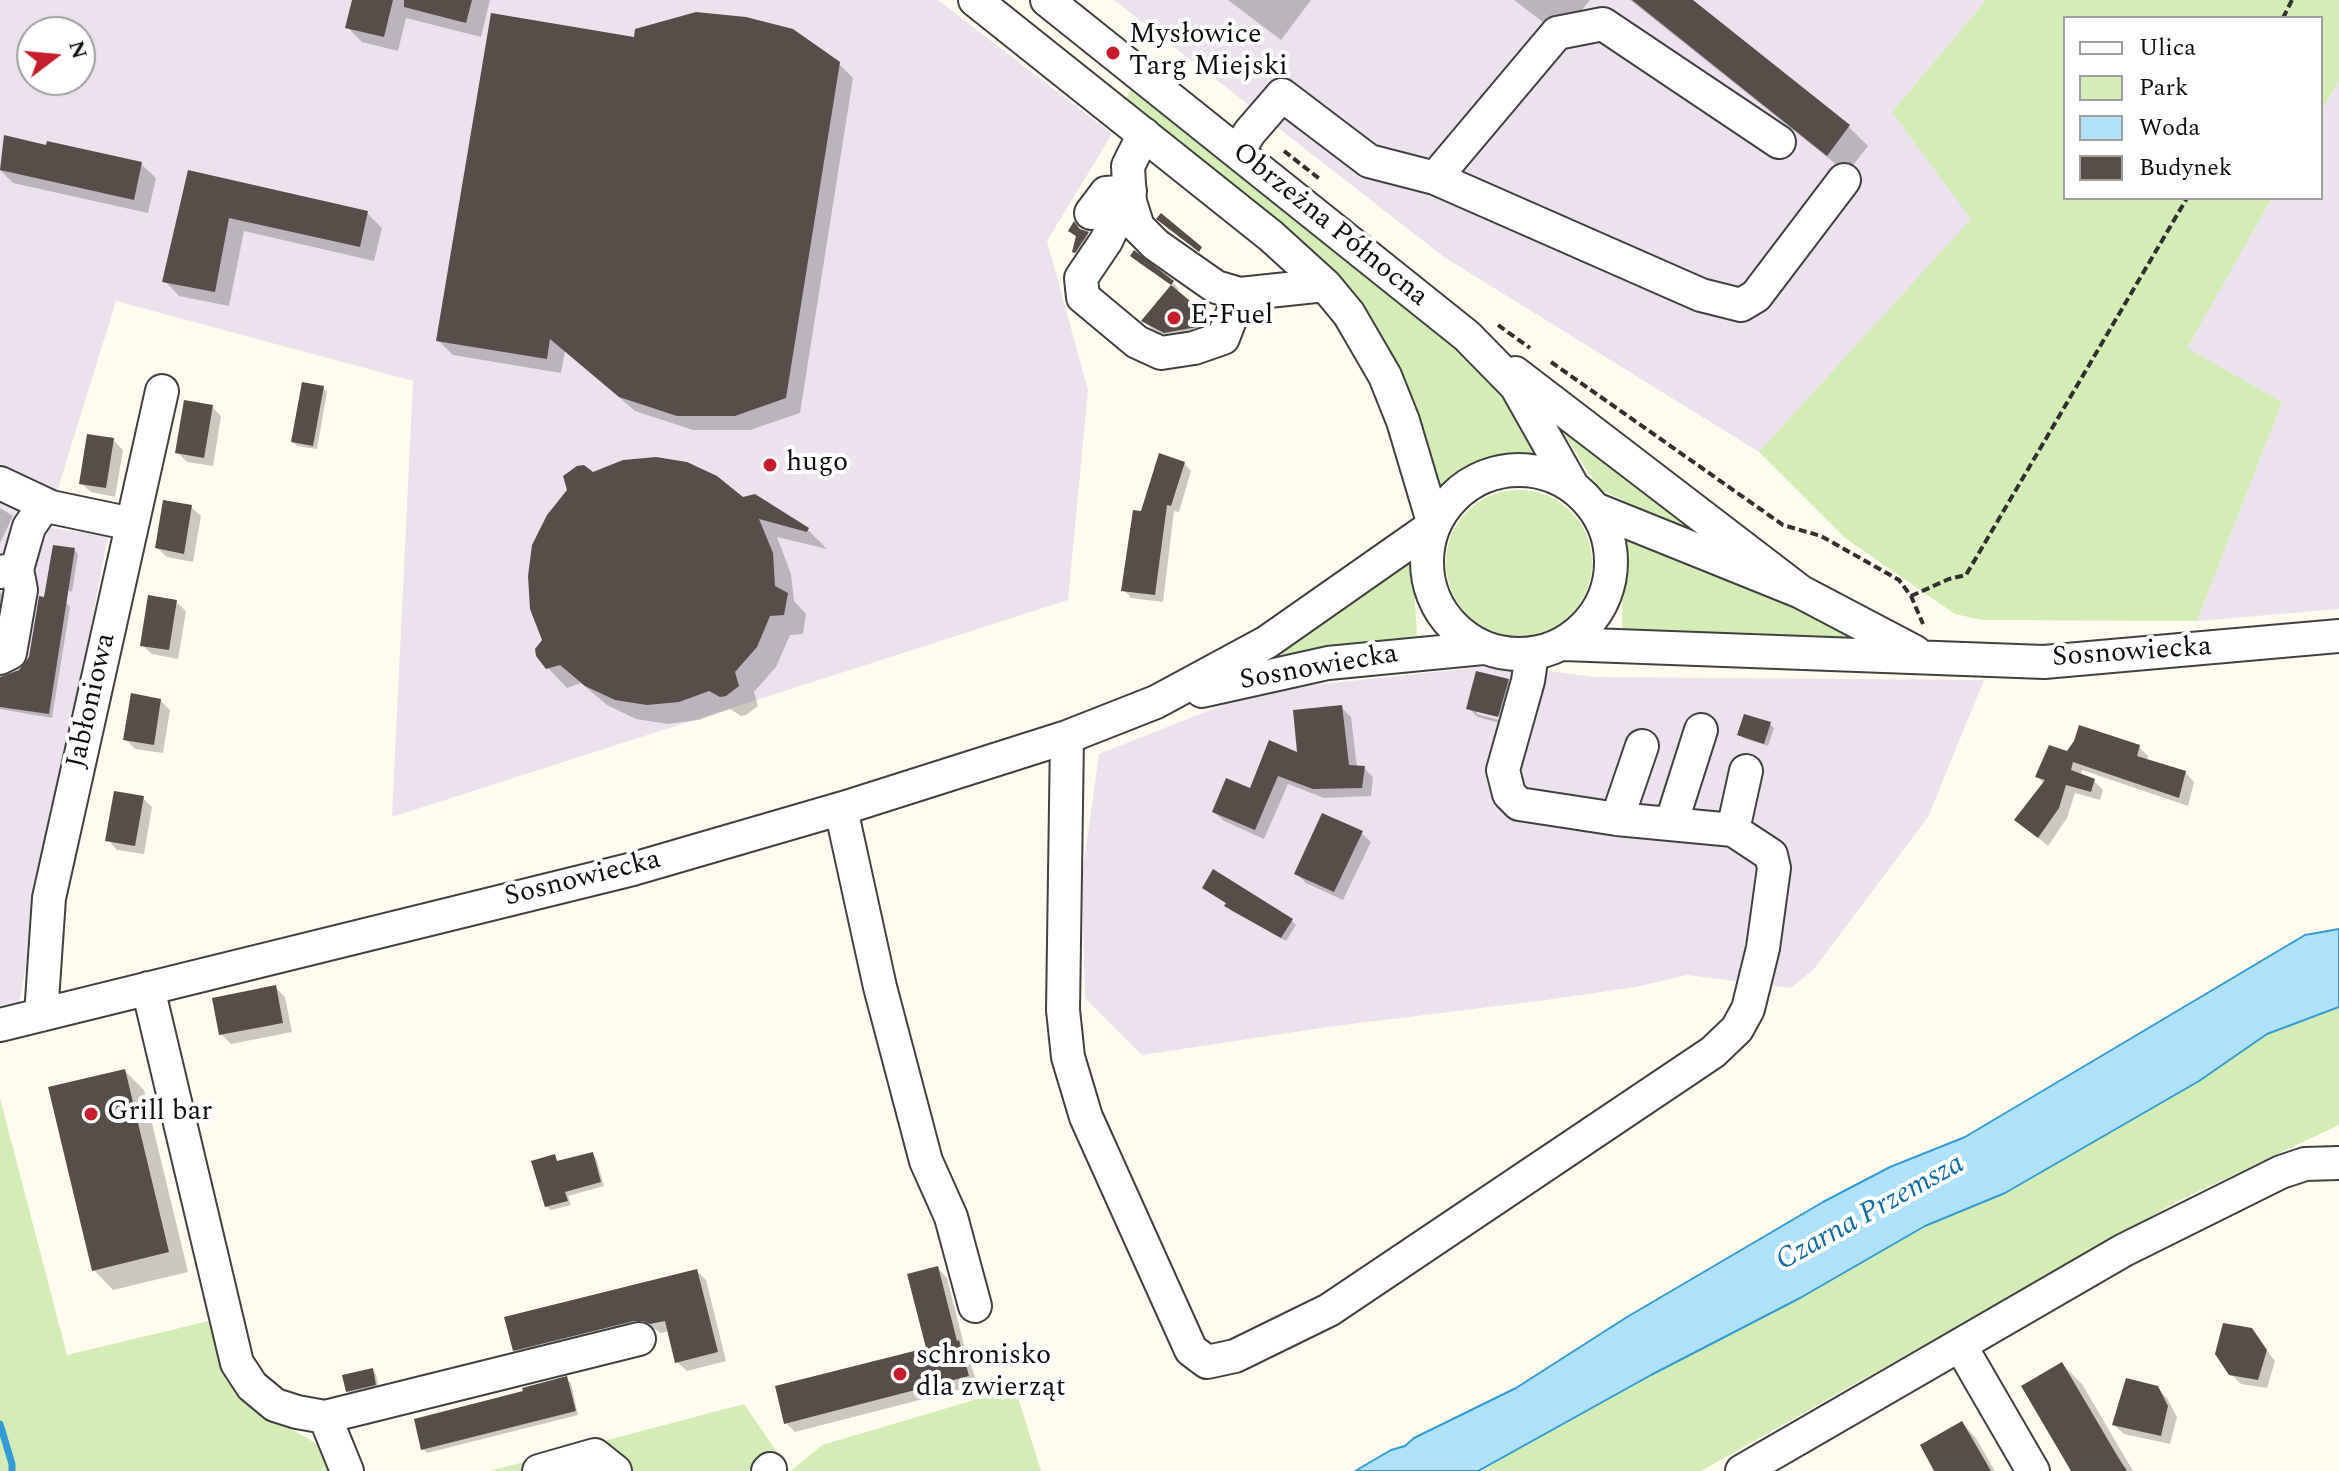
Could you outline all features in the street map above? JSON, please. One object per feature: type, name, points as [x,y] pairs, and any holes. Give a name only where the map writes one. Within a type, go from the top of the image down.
[{"type":"street","name":"Obrzeżna Północna","points":[[975,0],[1271,236],[1325,285],[1349,314],[1385,376],[1403,421],[1434,525]]},
{"type":"street","name":"Obrzeżna Północna","points":[[1047,0],[1244,142],[1479,328],[1584,498]]},
{"type":"street","points":[[1435,178],[1557,33],[1603,24],[1779,142]]},
{"type":"street","points":[[1244,142],[1282,95],[1369,161],[1435,178],[1701,295],[1741,305],[1756,296],[1844,180]]},
{"type":"street","points":[[1144,134],[1128,166],[1130,202],[1138,227],[1156,245],[1216,287],[1240,294],[1325,285]]},
{"type":"street","points":[[1091,213],[1106,193],[1130,191]]},
{"type":"street","points":[[1130,191],[1106,241],[1081,266],[1083,297],[1137,342],[1161,353],[1194,348],[1223,338],[1240,294]]},
{"type":"street","points":[[1479,328],[1801,592]]},
{"type":"street","name":"Jabłoniowa","points":[[41,1015],[49,898],[162,391]]},
{"type":"street","name":"Sosnowiecka","points":[[1924,643],[1853,653],[1564,644],[1532,654],[1507,654],[1483,648],[1462,635],[1445,618],[1433,596],[1427,573],[1428,548],[1434,525],[1451,499],[1475,480],[1504,470],[1535,471],[1584,498],[1924,643],[2044,662],[2339,636]]},
{"type":"street","points":[[0,483],[45,504],[132,524]]},
{"type":"street","name":"Sosnowiecka","points":[[1564,644],[1593,618],[1610,583],[1612,557],[1607,532],[1584,498]]},
{"type":"street","points":[[0,658],[10,653],[21,590],[9,570],[29,527],[45,504]]},
{"type":"street","name":"Sosnowiecka","points":[[0,1025],[633,869],[841,809],[1067,737],[1156,702],[1267,642],[1434,525]]},
{"type":"street","name":"Sosnowiecka","points":[[1156,702],[1328,663],[1483,648]]},
{"type":"street","points":[[1067,737],[1063,1010],[1068,1057],[1086,1117],[1191,1350],[1207,1362],[1235,1356],[1329,1310],[1713,1052],[1737,1029],[1754,992],[1774,868],[1771,855],[1733,830],[1617,819],[1519,804],[1509,794],[1503,770],[1528,681],[1532,654]]},
{"type":"street","points":[[1671,824],[1701,730]]},
{"type":"street","points":[[1617,819],[1642,746]]},
{"type":"street","points":[[1733,830],[1746,771]]},
{"type":"street","points":[[841,809],[880,987],[926,1161],[951,1217],[975,1306]]},
{"type":"street","points":[[148,988],[237,1363],[252,1386],[275,1405],[325,1417],[639,1339]]},
{"type":"street","points":[[1742,1471],[2124,1250],[2257,1183],[2305,1164],[2339,1163]]},
{"type":"street","points":[[1960,1345],[2033,1471]]},
{"type":"street","points":[[325,1417],[347,1471]]},
{"type":"street","points":[[539,1471],[595,1455],[615,1471]]},
{"type":"path","points":[[1244,142],[1292,156],[1327,185]]},
{"type":"path","points":[[1911,596],[1966,575],[2186,200]]},
{"type":"path","points":[[1479,328],[1783,525],[1821,536],[1899,580],[1911,596],[1924,643]]},
{"type":"shaded area","points":[[0,0],[938,0],[1112,134],[1047,241],[1088,390],[1068,600],[392,817],[413,381],[116,301],[46,527],[108,536],[19,1003],[0,1007]]},
{"type":"shaded area","points":[[1114,0],[1986,0],[1892,112],[1972,219],[1759,452],[1444,257]]},
{"type":"shaded area","points":[[2339,81],[2339,609],[2197,621],[2282,402],[2186,348],[2271,200],[2323,200],[2323,109]]},
{"type":"shaded area","points":[[1499,665],[1594,677],[1984,680],[1928,817],[1814,969],[1791,988],[1687,975],[1636,987],[1335,1026],[1142,1055],[1085,998],[1082,876],[1099,754],[1258,691]]},
{"type":"green space","points":[[1986,0],[2339,0],[2339,81],[2323,109],[2323,16],[2063,16],[2063,200],[2271,200],[2187,348],[2282,402],[2197,621],[1982,620],[1955,614],[1845,538],[1759,452],[1971,219],[1892,112]]},
{"type":"green space","points":[[1132,85],[1476,364],[1514,409],[1542,457],[1489,460],[1441,485],[1422,422],[1395,361],[1125,102]]},
{"type":"green space","points":[[1556,421],[1688,519],[1685,529],[1599,489]]},
{"type":"green space","points":[[1519,490],[1547,496],[1570,512],[1586,535],[1592,563],[1586,591],[1570,614],[1547,630],[1519,636],[1491,630],[1468,614],[1452,591],[1446,563],[1452,535],[1468,512],[1491,496]]},
{"type":"green space","points":[[1623,528],[1863,636],[1863,642],[1622,639]]},
{"type":"green space","points":[[1412,554],[1417,636],[1282,656],[1283,650]]},
{"type":"green space","points":[[2339,1007],[2339,1125],[2178,1201],[1701,1471],[1478,1471],[1651,1375],[1800,1298],[1925,1226],[2005,1193],[2199,1081],[2267,1034]]},
{"type":"green space","points":[[0,1098],[67,1355],[213,1320],[278,1422],[355,1471],[0,1471]]},
{"type":"green space","points":[[1015,1388],[1041,1471],[791,1471],[822,1445]]},
{"type":"green space","points":[[744,1404],[790,1471],[490,1471]]},
{"type":"water","name":"Czarna Przemsza","points":[[2339,929],[2339,1007],[2267,1034],[2199,1081],[2005,1193],[1925,1226],[1800,1298],[1651,1375],[1478,1471],[1355,1471],[1516,1388],[1627,1317],[1823,1202],[1890,1167],[1965,1137],[2305,935]]},
{"type":"building","points":[[352,0],[393,0],[384,37],[345,28]]},
{"type":"building","points":[[404,0],[472,0],[466,23],[404,7]]},
{"type":"building","points":[[1632,0],[1693,0],[1850,125],[1827,156]]},
{"type":"building","points":[[696,12],[746,17],[793,29],[840,62],[786,398],[735,416],[677,416],[619,397],[550,339],[547,359],[436,341],[491,13],[634,37],[635,29]]},
{"type":"building","points":[[4,135],[142,162],[134,200],[0,170]]},
{"type":"building","points":[[188,170],[368,211],[360,247],[229,218],[215,292],[162,282]]},
{"type":"building","points":[[1161,213],[1202,247],[1199,252],[1156,219]]},
{"type":"building","points":[[1074,221],[1080,229],[1089,232],[1075,253],[1072,252],[1076,236],[1068,231]]},
{"type":"building","points":[[1134,250],[1174,281],[1171,285],[1130,256]]},
{"type":"building","name":"E-Fuel","points":[[1171,285],[1207,315],[1197,327],[1164,333],[1141,321]]},
{"type":"building","points":[[302,382],[324,386],[313,446],[291,442]]},
{"type":"building","points":[[184,400],[213,405],[204,458],[175,453]]},
{"type":"building","points":[[87,434],[114,438],[106,488],[79,484]]},
{"type":"building","points":[[1159,453],[1185,462],[1171,506],[1167,505],[1155,595],[1121,591],[1133,510],[1141,511]]},
{"type":"building","points":[[656,457],[687,462],[717,476],[743,497],[755,494],[809,528],[807,532],[759,519],[773,553],[775,586],[788,593],[784,615],[770,616],[757,647],[735,672],[739,686],[726,696],[720,697],[709,691],[679,702],[647,705],[615,700],[585,686],[560,665],[546,669],[536,656],[535,649],[542,640],[530,609],[528,576],[532,545],[547,515],[567,490],[563,476],[577,466],[584,465],[593,472],[623,460]]},
{"type":"building","points":[[163,500],[192,505],[184,554],[155,548]]},
{"type":"building","points":[[53,545],[75,548],[49,714],[0,707],[0,677],[19,670],[29,657],[39,596],[44,597]]},
{"type":"building","points":[[148,595],[177,600],[169,650],[140,646]]},
{"type":"building","points":[[1476,671],[1509,679],[1498,717],[1466,709]]},
{"type":"building","points":[[131,693],[161,699],[154,745],[123,740]]},
{"type":"building","points":[[1342,705],[1349,765],[1365,766],[1362,788],[1313,789],[1278,776],[1255,830],[1212,812],[1226,778],[1250,788],[1269,740],[1297,752],[1293,710]]},
{"type":"building","points":[[1744,714],[1771,722],[1764,744],[1737,735]]},
{"type":"building","points":[[2079,725],[2140,745],[2137,756],[2186,771],[2179,798],[2073,762],[2071,770],[2095,779],[2091,792],[2066,785],[2059,808],[2038,838],[2014,820],[2045,780],[2035,777],[2049,745],[2067,751]]},
{"type":"building","points":[[114,791],[144,796],[135,846],[105,841]]},
{"type":"building","points":[[1322,813],[1363,831],[1334,892],[1294,874]]},
{"type":"building","points":[[1213,869],[1293,919],[1281,938],[1224,906],[1226,903],[1202,888]]},
{"type":"building","points":[[276,985],[283,1023],[219,1035],[212,998]]},
{"type":"building","points":[[125,1069],[169,1252],[92,1271],[48,1087]]},
{"type":"building","points":[[593,1152],[601,1182],[565,1192],[568,1201],[545,1207],[531,1161],[555,1154],[557,1161]]},
{"type":"building","points":[[938,1266],[969,1376],[784,1424],[775,1386],[926,1348],[907,1274]]},
{"type":"building","points":[[697,1269],[718,1352],[675,1363],[665,1321],[650,1324],[634,1321],[513,1351],[504,1317]]},
{"type":"building","points":[[2223,1323],[2252,1328],[2267,1350],[2258,1380],[2229,1375],[2215,1354]]},
{"type":"building","points":[[2062,1362],[2127,1471],[2071,1471],[2021,1386]]},
{"type":"building","points":[[373,1368],[376,1385],[346,1392],[342,1375]]},
{"type":"building","points":[[567,1376],[576,1411],[421,1450],[414,1419],[523,1391],[522,1388]]},
{"type":"building","points":[[2126,1378],[2158,1386],[2168,1406],[2161,1436],[2112,1425]]},
{"type":"building","points":[[1962,1421],[1991,1471],[1934,1471],[1920,1445]]},
{"type":"waterway","points":[[0,1424],[12,1471]]},
{"type":"place","name":"Mysłowice Targ Miejski","points":[[1113,53]]},
{"type":"place","name":"E-Fuel","points":[[1174,318]]},
{"type":"place","name":"hugo","points":[[770,465]]},
{"type":"place","name":"Grill bar","points":[[91,1114]]},
{"type":"place","name":"schronisko dla zwierząt","points":[[900,1374]]}]
